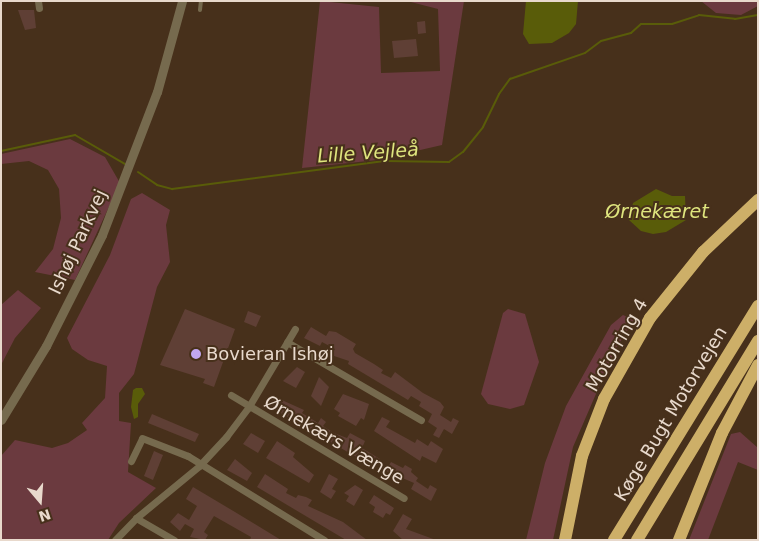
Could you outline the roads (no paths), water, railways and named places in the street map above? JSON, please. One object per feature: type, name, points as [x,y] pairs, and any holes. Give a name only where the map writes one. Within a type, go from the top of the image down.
[{"type":"highway","name":"Motorring 4","points":[[564,540],[582,456],[604,399],[641,334],[682,277],[758,200]]},
{"type":"highway","name":"Køge Bugt Motorvejen","points":[[614,540],[758,306]]},
{"type":"highway","name":"Køge Bugt Motorvejen","points":[[637,540],[758,341]]},
{"type":"highway","points":[[679,540],[722,432],[758,365]]},
{"type":"street","name":"Ishøj Parkvej","points":[[1,420],[46,346],[102,235],[157,92],[182,1]]},
{"type":"street","name":"Ørnekærs Vænge","points":[[115,540],[136,518],[199,466],[248,408],[294,329]]},
{"type":"street","points":[[287,342],[421,420]]},
{"type":"street","name":"Ørnekærs Vænge","points":[[230,396],[404,498]]},
{"type":"street","name":"Ishøj Parkvej","points":[[1,414],[14,398]]},
{"type":"street","points":[[131,461],[142,438],[188,456],[199,466],[324,540]]},
{"type":"street","points":[[136,518],[174,540]]},
{"type":"lane","points":[[200,10],[201,1]]},
{"type":"water","points":[[526,1],[578,1],[576,24],[569,33],[552,43],[529,44],[523,34]]},
{"type":"water","name":"Ørnekæret","points":[[656,189],[672,196],[685,196],[686,220],[666,232],[653,234],[641,231],[629,220],[633,203]]},
{"type":"water","points":[[142,388],[145,394],[138,404],[138,417],[134,419],[131,407],[133,390]]},
{"type":"waterway","name":"Lille Vejleå","points":[[138,172],[157,185],[172,189],[386,161],[449,162],[463,152],[483,127],[499,94],[510,79],[585,53],[601,41],[631,33],[641,24],[672,24],[699,15],[735,19],[758,15]]},
{"type":"waterway","name":"Lille Vejleå","points":[[1,151],[75,135],[125,164]]},
{"type":"place","name":"Bovieran Ishøj","points":[[196,354]]}]
